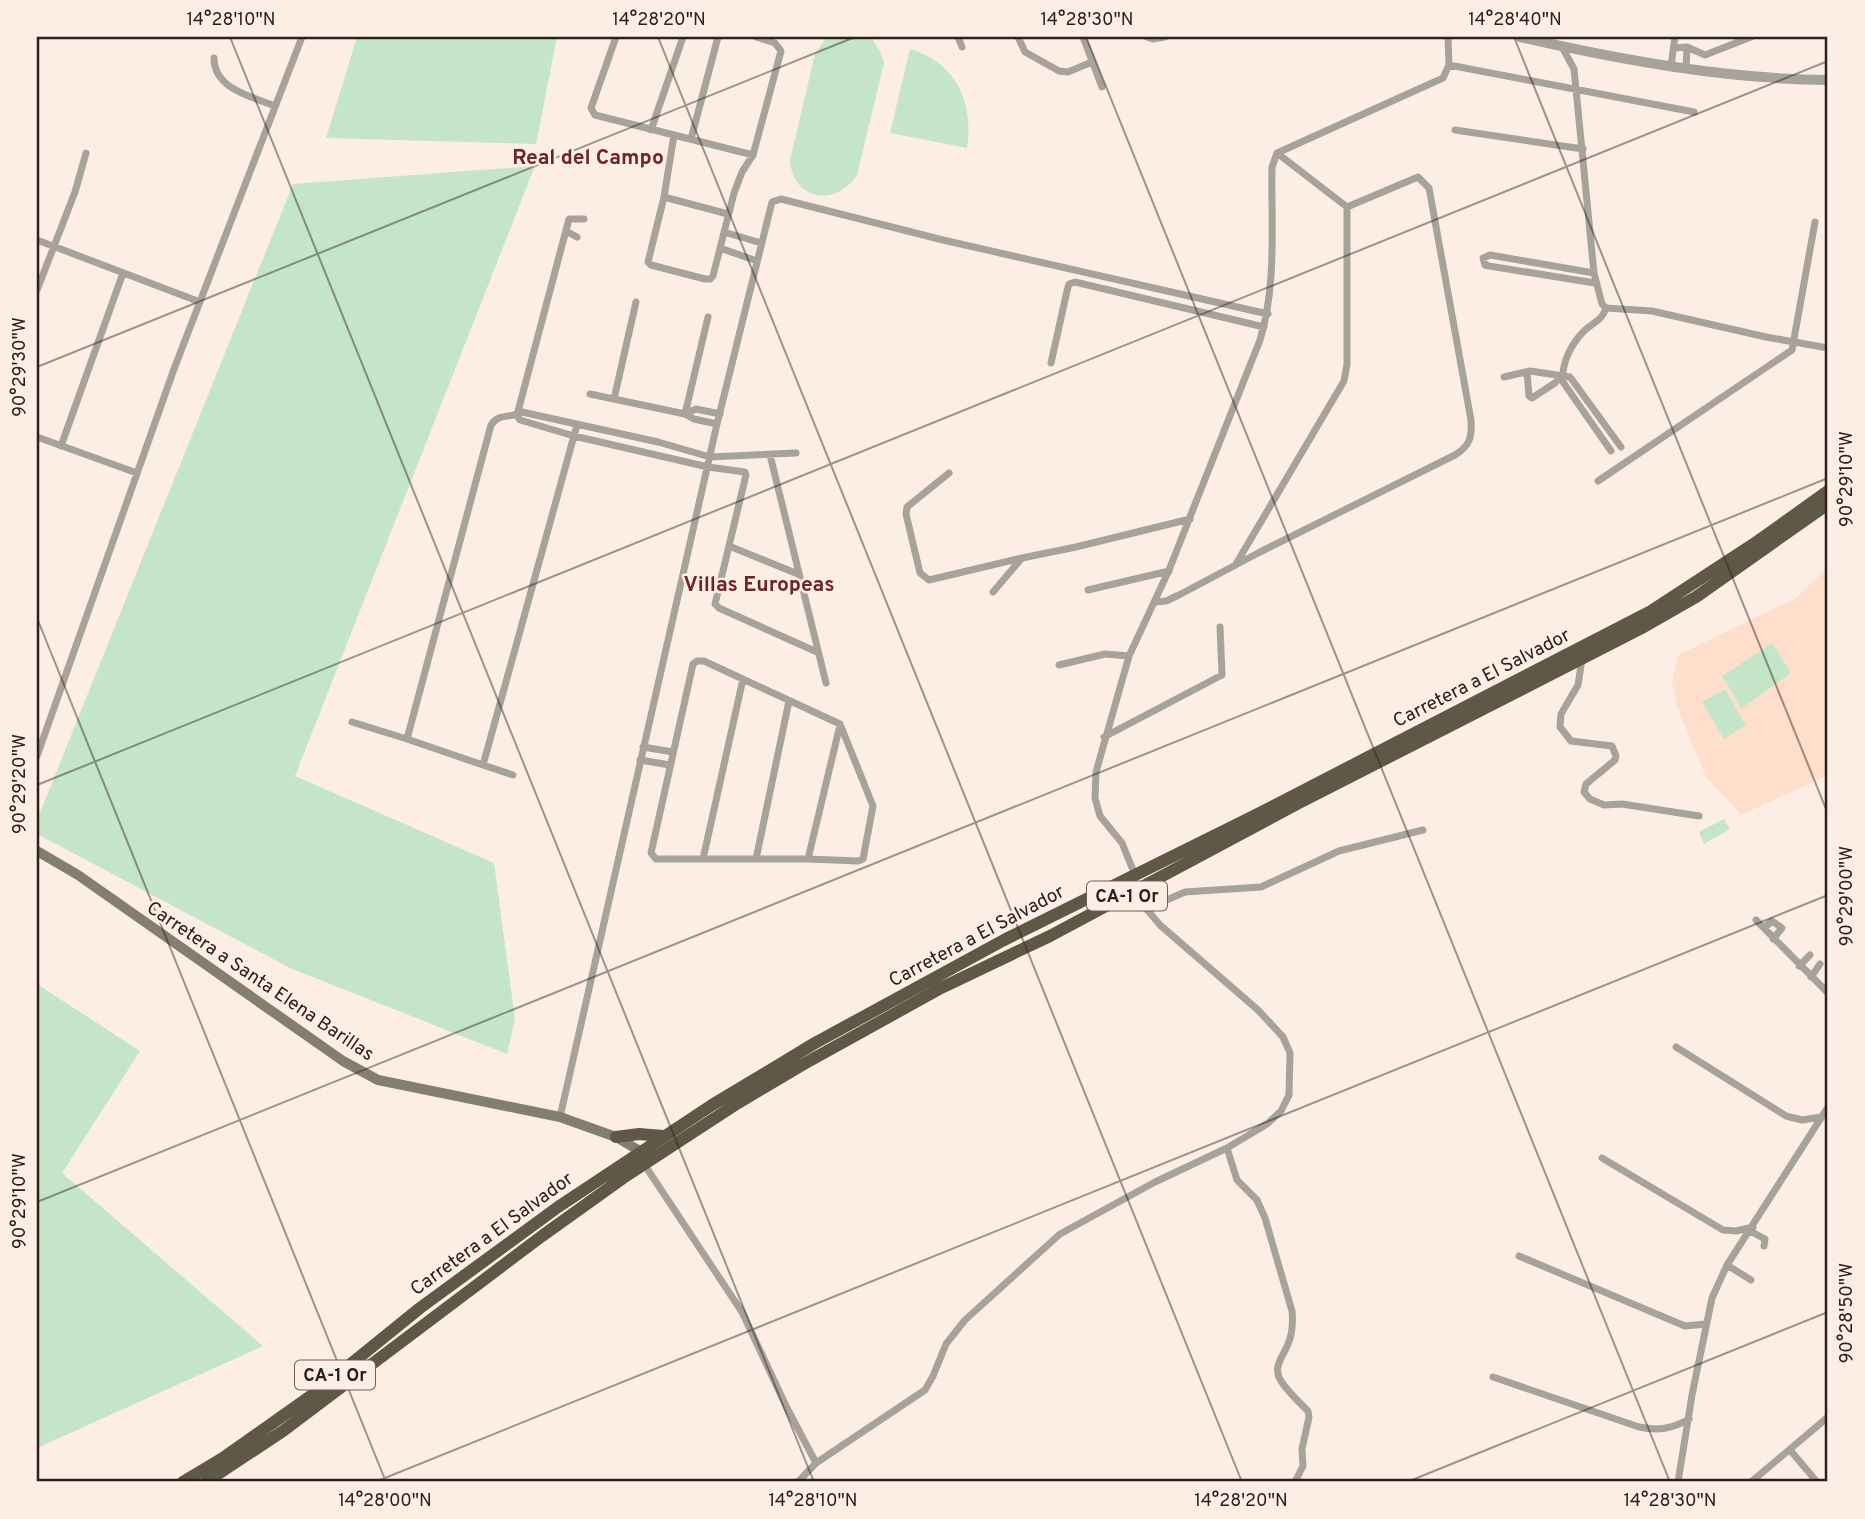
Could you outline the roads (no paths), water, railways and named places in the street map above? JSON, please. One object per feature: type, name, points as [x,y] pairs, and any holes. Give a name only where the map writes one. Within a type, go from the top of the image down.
[{"type":"highway","name":"Carretera a El Salvador","points":[[206,1482],[283,1431],[442,1312],[542,1236],[663,1136],[845,1026],[1135,874],[1651,611],[1758,541],[1828,491]]},
{"type":"highway","name":"Carretera a El Salvador","points":[[183,1482],[223,1458],[315,1393],[420,1308],[483,1262],[638,1158],[941,988],[1133,893],[1696,597],[1828,505]]},
{"type":"highway","points":[[1044,939],[1036,930],[1086,905],[1104,890]]},
{"type":"highway","points":[[619,1139],[639,1134],[663,1136]]},
{"type":"highway","points":[[619,1139],[638,1158]]},
{"type":"highway","points":[[442,1312],[436,1307],[437,1304],[473,1274],[483,1262]]},
{"type":"main road","name":"Carretera a Santa Elena Barillas","points":[[37,851],[78,875],[360,1071],[378,1080],[560,1117],[619,1139]]},
{"type":"street","points":[[37,756],[200,302],[302,37]]},
{"type":"street","points":[[616,37],[591,111],[597,117],[753,155]]},
{"type":"street","points":[[651,130],[683,37]]},
{"type":"street","points":[[691,139],[718,37]]},
{"type":"street","points":[[674,135],[664,197],[648,260],[649,264],[710,279],[742,172],[753,155],[781,51],[775,43],[756,37]]},
{"type":"street","points":[[958,37],[962,47]]},
{"type":"street","points":[[1018,37],[1024,52],[1059,71],[1068,72],[1092,62]]},
{"type":"street","points":[[1083,37],[1102,87]]},
{"type":"street","points":[[1147,37],[1164,37]]},
{"type":"street","points":[[1135,874],[1122,843],[1100,816],[1095,798],[1096,772],[1129,656],[1190,519],[1268,314],[1272,268],[1272,167],[1277,153],[1443,78],[1449,65],[1448,37]]},
{"type":"street","points":[[1520,37],[1671,66],[1787,80],[1828,80]]},
{"type":"street","points":[[1671,66],[1675,37]]},
{"type":"street","points":[[1686,68],[1689,37]]},
{"type":"street","points":[[1674,48],[1690,47],[1704,55],[1751,37]]},
{"type":"street","points":[[1562,47],[1574,69],[1595,283],[1601,304],[1606,308],[1653,311],[1828,348]]},
{"type":"street","points":[[214,58],[219,79],[244,94],[275,106]]},
{"type":"street","points":[[1449,65],[1694,111]]},
{"type":"street","points":[[1455,130],[1583,149]]},
{"type":"street","points":[[37,290],[75,192],[86,153]]},
{"type":"street","points":[[1277,153],[1347,207]]},
{"type":"street","points":[[1155,602],[1166,601],[1179,595],[1455,455],[1464,450],[1472,437],[1429,188],[1418,177],[1347,207]]},
{"type":"street","points":[[664,197],[728,214]]},
{"type":"street","points":[[560,1117],[720,414],[770,206],[775,199],[1268,314]]},
{"type":"street","points":[[1236,565],[1344,381],[1347,365],[1347,207]]},
{"type":"street","points":[[584,219],[569,219],[517,415],[520,420],[574,436],[708,467],[742,470],[747,475],[715,599],[717,607],[817,652]]},
{"type":"street","points":[[1598,481],[1792,350],[1815,222]]},
{"type":"street","points":[[566,231],[577,237]]},
{"type":"street","points":[[724,232],[761,243]]},
{"type":"street","points":[[37,240],[200,302]]},
{"type":"street","points":[[720,248],[757,261]]},
{"type":"street","points":[[1594,273],[1488,255],[1483,258],[1485,265],[1489,266],[1595,283]]},
{"type":"street","points":[[61,446],[123,272]]},
{"type":"street","points":[[1051,363],[1067,290],[1069,284],[1075,282],[1264,327]]},
{"type":"street","points":[[614,399],[636,302]]},
{"type":"street","points":[[1527,372],[1529,396],[1532,398],[1555,383],[1562,374],[1572,347],[1585,330],[1600,320],[1606,308]]},
{"type":"street","points":[[685,414],[708,317]]},
{"type":"street","points":[[1504,377],[1527,372],[1570,377],[1621,447]]},
{"type":"street","points":[[1562,374],[1563,382],[1611,451]]},
{"type":"street","points":[[590,394],[685,414],[718,425]]},
{"type":"street","points":[[685,414],[696,410],[720,414]]},
{"type":"street","points":[[407,739],[491,425],[498,417],[522,412],[658,442],[710,457],[796,453]]},
{"type":"street","points":[[1588,418],[1595,412]]},
{"type":"street","points":[[484,765],[576,425]]},
{"type":"street","points":[[37,437],[137,473]]},
{"type":"street","points":[[630,448],[631,438]]},
{"type":"street","points":[[770,455],[826,684]]},
{"type":"street","points":[[736,457],[736,470]]},
{"type":"street","points":[[949,473],[907,507],[906,514],[920,573],[929,580],[1190,519]]},
{"type":"street","points":[[729,546],[798,574]]},
{"type":"street","points":[[993,592],[1022,558]]},
{"type":"street","points":[[1088,590],[1169,570]]},
{"type":"street","points":[[1104,737],[1222,675],[1220,627]]},
{"type":"street","points":[[1059,665],[1105,654],[1129,656]]},
{"type":"street","points":[[1582,659],[1578,685],[1561,714],[1560,727],[1571,741],[1612,746],[1616,756],[1615,760],[1586,784],[1586,796],[1604,805],[1622,804],[1699,816]]},
{"type":"street","points":[[704,661],[743,679],[840,724],[873,806],[863,859],[656,859],[652,856],[693,664],[704,661]]},
{"type":"street","points":[[703,859],[743,679]]},
{"type":"street","points":[[757,859],[789,701]]},
{"type":"street","points":[[352,722],[513,775]]},
{"type":"street","points":[[808,859],[840,724]]},
{"type":"street","points":[[643,747],[673,752]]},
{"type":"street","points":[[640,760],[670,765]]},
{"type":"street","points":[[1146,909],[1185,892],[1261,887],[1339,851],[1423,830]]},
{"type":"street","points":[[798,1482],[816,1463],[925,1390],[946,1344],[965,1320],[1060,1234],[1155,1182],[1227,1148],[1267,1124],[1281,1111],[1289,1095],[1290,1053],[1283,1037],[1258,1010],[1160,925],[1133,893]]},
{"type":"street","points":[[1756,920],[1828,993]]},
{"type":"street","points":[[1764,928],[1772,921],[1782,928],[1773,939]]},
{"type":"street","points":[[1799,966],[1810,955]]},
{"type":"street","points":[[1811,977],[1820,964]]},
{"type":"street","points":[[1676,1048],[1786,1116],[1802,1120],[1821,1117]]},
{"type":"street","points":[[1678,1482],[1712,1298],[1727,1265],[1828,1107]]},
{"type":"street","points":[[1227,1148],[1237,1180],[1257,1200],[1265,1218],[1293,1311],[1293,1326],[1277,1372],[1308,1411],[1302,1449],[1303,1465],[1295,1482]]},
{"type":"street","points":[[638,1158],[742,1312],[816,1463]]},
{"type":"street","points":[[1602,1158],[1723,1230],[1752,1229],[1765,1239],[1764,1247]]},
{"type":"street","points":[[1520,1256],[1685,1326],[1706,1324]]},
{"type":"street","points":[[1727,1265],[1751,1280]]},
{"type":"street","points":[[1493,1377],[1639,1427],[1655,1430],[1668,1428],[1689,1419]]},
{"type":"street","points":[[1751,1482],[1828,1417]]},
{"type":"street","points":[[1790,1450],[1817,1482]]},
{"type":"district","name":"Real del Campo","points":[[588,157]]},
{"type":"district","name":"Villas Europeas","points":[[759,584]]}]
